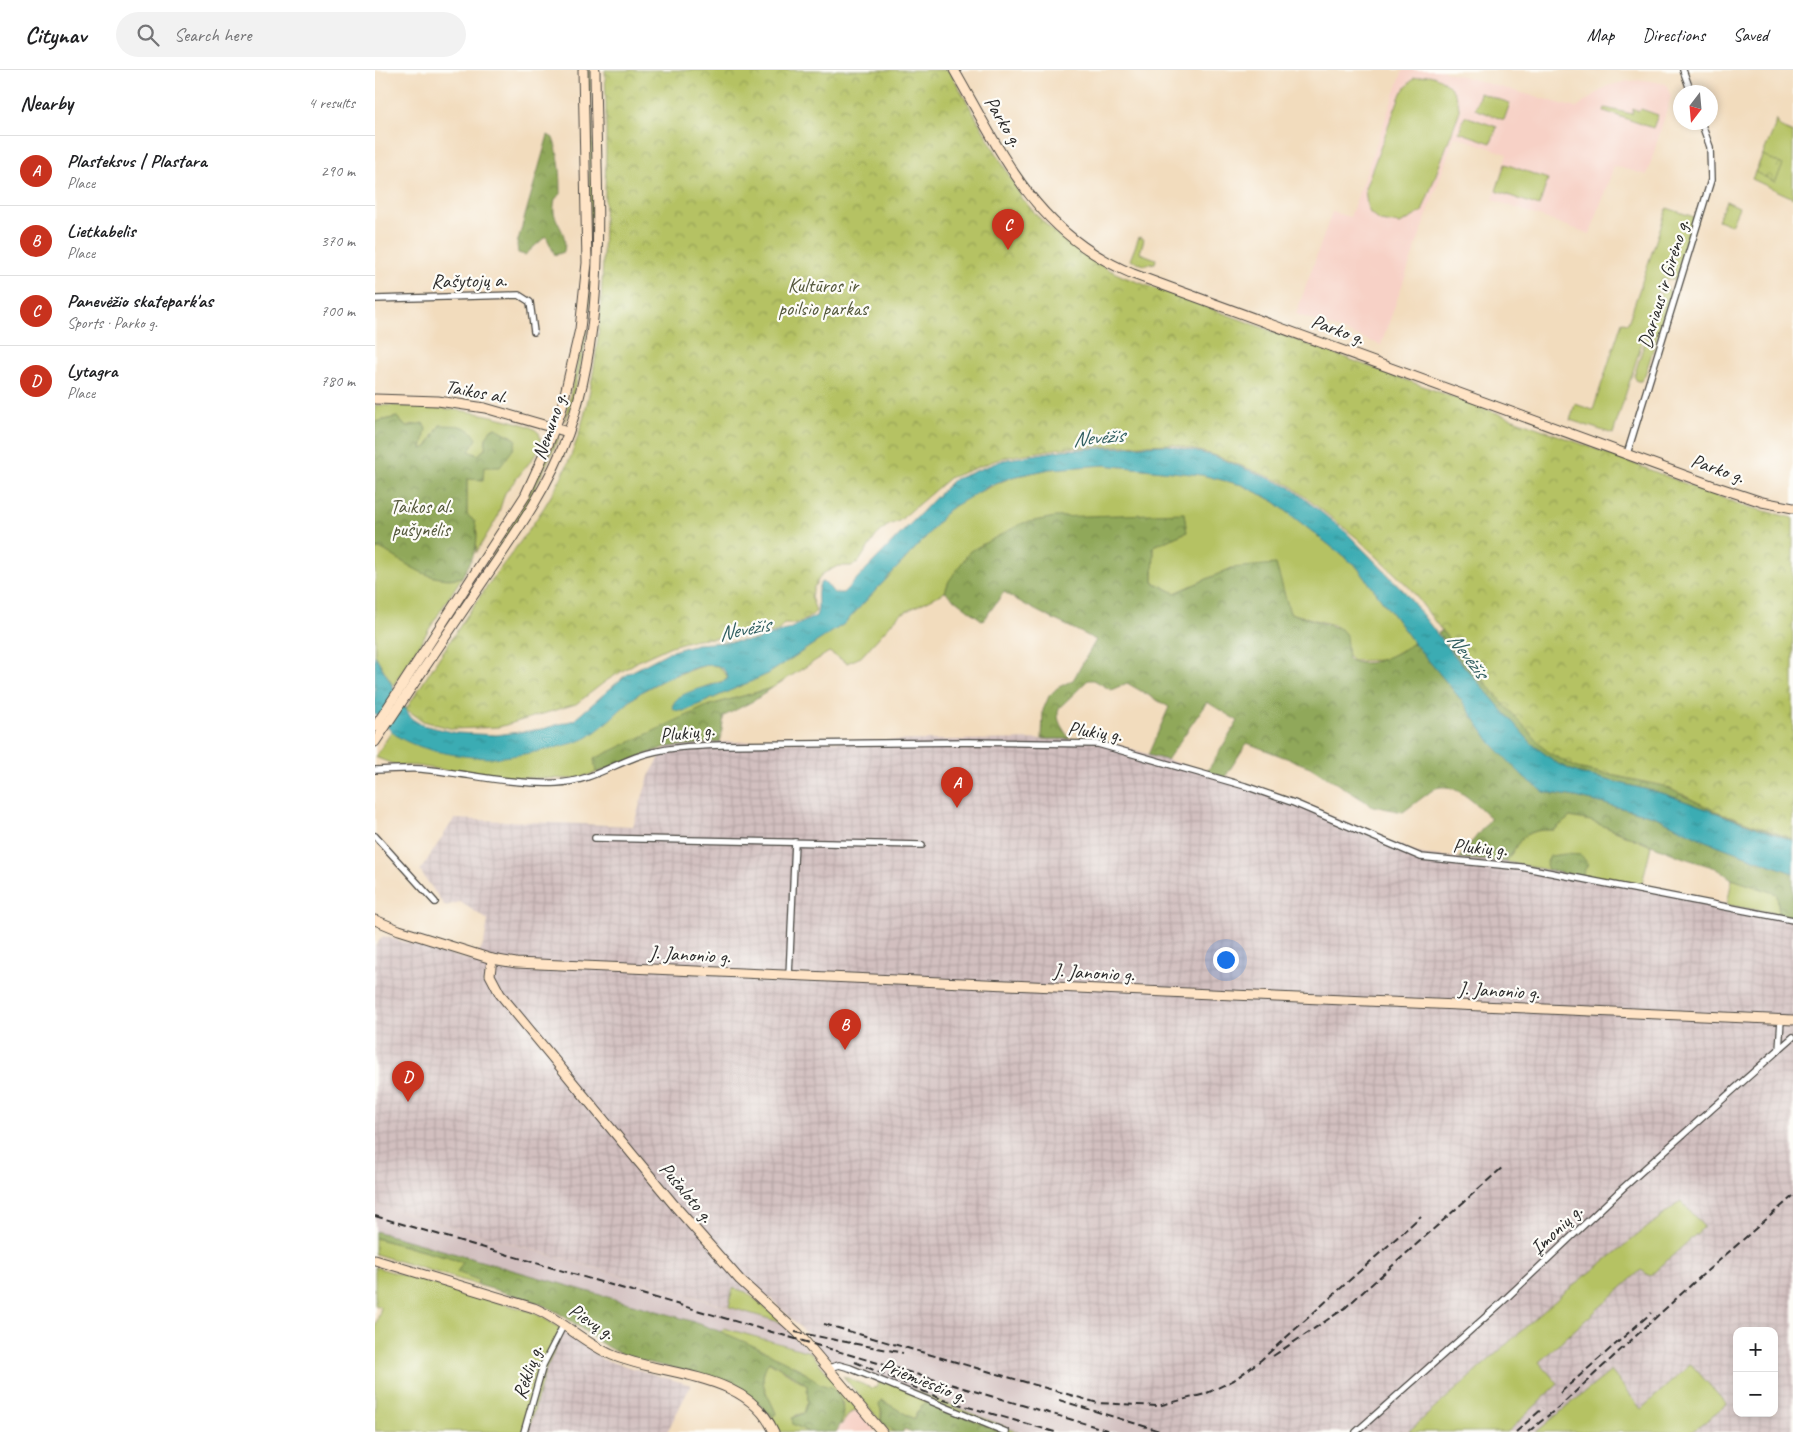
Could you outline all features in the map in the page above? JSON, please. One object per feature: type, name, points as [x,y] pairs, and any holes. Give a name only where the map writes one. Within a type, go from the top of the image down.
[{"type":"main road","name":"Nemuno g.","points":[[375,742],[525,496],[555,428],[575,356],[587,263],[583,70]]},
{"type":"main road","name":"Nemuno g.","points":[[375,727],[534,504],[554,468],[568,432],[587,360],[595,298],[597,265],[595,70]]},
{"type":"main road","name":"Parko g.","points":[[953,70],[1034,202],[1071,239],[1107,262],[1143,277],[1738,494],[1793,508]]},
{"type":"main road","name":"Taikos al.","points":[[375,399],[454,403],[485,408],[568,432]]},
{"type":"main road","name":"J. Janonio g.","points":[[375,920],[399,930],[493,959],[516,963],[1793,1020]]},
{"type":"main road","name":"J. Janonio g.","points":[[375,928],[399,930]]},
{"type":"main road","name":"Pušaloto g.","points":[[493,959],[490,975],[500,994],[675,1206],[740,1280],[790,1324],[882,1432]]},
{"type":"main road","name":"Pievų g.","points":[[375,1260],[534,1308],[564,1324],[610,1354],[731,1389],[759,1407],[774,1432]]},
{"type":"street","points":[[1683,70],[1688,85]]},
{"type":"street","name":"Dariaus ir Girėno g.","points":[[1627,454],[1711,180],[1711,154],[1704,130]]},
{"type":"street","name":"Rašytojų a.","points":[[375,298],[519,295],[530,302],[534,332]]},
{"type":"street","name":"Plukių g.","points":[[375,770],[418,769],[488,780],[556,783],[595,776],[636,758],[667,748],[722,744],[967,742],[1098,744],[1245,786],[1294,803],[1421,857],[1521,867],[1793,920]]},
{"type":"street","points":[[375,836],[435,902]]},
{"type":"street","points":[[595,838],[922,845]]},
{"type":"street","points":[[789,976],[795,842]]},
{"type":"street","points":[[1779,1050],[1781,1020]]},
{"type":"street","name":"Įmonių g.","points":[[1356,1432],[1499,1305],[1624,1187],[1793,1037]]},
{"type":"street","name":"Rėklių g.","points":[[524,1432],[543,1365],[564,1324]]},
{"type":"street","name":"Priemiesčio g.","points":[[828,1368],[839,1365],[850,1368],[1006,1432]]},
{"type":"shaded area","points":[[1403,70],[1440,70],[1576,108],[1607,86],[1628,81],[1645,80],[1666,84],[1671,96],[1647,175],[1614,166],[1590,234],[1493,200],[1507,154],[1455,136],[1381,345],[1296,314],[1332,212],[1350,217]]},
{"type":"shaded area","points":[[1070,739],[1108,742],[1256,787],[1298,802],[1414,852],[1426,855],[1506,862],[1793,917],[1793,1432],[1692,1432],[1726,1404],[1641,1409],[1611,1371],[1549,1422],[1534,1405],[1557,1384],[1539,1362],[1641,1270],[1650,1276],[1704,1227],[1564,1293],[1408,1432],[1164,1432],[921,1357],[804,1331],[771,1299],[734,1288],[729,1307],[375,1204],[375,946],[383,936],[474,961],[484,943],[488,920],[460,902],[445,906],[420,871],[454,819],[633,826],[649,776],[666,747],[720,742]]},
{"type":"shaded area","points":[[375,1204],[786,1324],[810,1352],[724,1328],[720,1332],[678,1317],[375,1231]]},
{"type":"shaded area","points":[[564,1330],[602,1359],[691,1385],[667,1432],[528,1432],[545,1371]]},
{"type":"shaded area","points":[[804,1331],[921,1357],[1164,1432],[1018,1432],[825,1357]]},
{"type":"shaded area","points":[[1534,1405],[1549,1422],[1536,1432],[1507,1432]]},
{"type":"shaded area","points":[[858,1410],[876,1432],[836,1432],[850,1412]]},
{"type":"green space","points":[[587,70],[590,70],[593,150],[593,271],[590,311],[584,350],[571,406],[564,421],[583,338],[591,264]]},
{"type":"green space","name":"Kultūros ir poilsio parkas","points":[[605,70],[949,70],[1022,198],[1068,244],[1109,270],[1601,451],[1741,505],[1793,518],[1793,839],[1716,811],[1664,786],[1577,768],[1548,752],[1502,702],[1442,631],[1410,588],[1357,538],[1290,485],[1214,455],[1172,444],[1061,448],[1002,458],[949,478],[899,521],[887,526],[876,536],[858,563],[851,566],[838,566],[822,574],[814,587],[811,597],[816,611],[810,617],[793,624],[784,624],[778,631],[752,636],[696,639],[671,646],[640,660],[606,681],[576,704],[499,727],[453,729],[423,721],[406,709],[485,589],[520,542],[554,491],[571,456],[581,428],[594,370],[598,340],[606,165]]},
{"type":"green space","points":[[1429,75],[1441,80],[1451,88],[1459,106],[1459,113],[1422,212],[1400,224],[1380,221],[1370,213],[1367,206],[1365,188],[1401,93],[1414,78]]},
{"type":"green space","points":[[1480,93],[1510,103],[1504,120],[1475,109]]},
{"type":"green space","points":[[1605,108],[1632,114],[1633,109],[1639,111],[1641,109],[1658,115],[1653,128],[1604,111]]},
{"type":"green space","points":[[1465,116],[1497,127],[1491,143],[1459,132]]},
{"type":"green space","points":[[1776,119],[1780,127],[1793,133],[1793,198],[1752,179],[1774,129]]},
{"type":"green space","points":[[548,135],[553,138],[560,166],[561,194],[555,199],[554,210],[564,237],[564,252],[555,255],[546,236],[525,255],[518,253],[517,244]]},
{"type":"green space","points":[[1763,155],[1783,165],[1775,182],[1755,172]]},
{"type":"green space","points":[[1505,164],[1548,179],[1539,206],[1496,191]]},
{"type":"green space","points":[[1726,201],[1739,207],[1731,225],[1718,220]]},
{"type":"green space","points":[[1667,208],[1697,218],[1676,279],[1662,279],[1613,434],[1570,420],[1575,404],[1593,410],[1622,322],[1628,323]]},
{"type":"green space","points":[[1139,237],[1144,239],[1140,253],[1156,259],[1155,263],[1144,265],[1130,260]]},
{"type":"green space","points":[[1666,287],[1671,293],[1645,375],[1641,381],[1637,381],[1634,376],[1662,288]]},
{"type":"green space","points":[[375,405],[459,410],[521,423],[539,433],[541,441],[537,453],[505,493],[497,518],[476,553],[477,532],[467,515],[467,479],[484,467],[500,466],[506,457],[512,436],[503,434],[496,429],[486,438],[485,449],[478,455],[469,451],[440,425],[427,447],[422,450],[423,441],[413,424],[406,427],[397,417],[375,422]]},
{"type":"green space","name":"Taikos al. pušynėlis","points":[[397,417],[406,427],[423,423],[426,429],[422,449],[427,447],[440,425],[461,426],[470,430],[477,439],[469,451],[478,455],[485,449],[486,438],[491,429],[496,428],[516,439],[514,448],[500,467],[484,467],[483,480],[467,479],[467,515],[475,521],[477,537],[473,557],[462,577],[451,579],[430,576],[410,567],[382,549],[375,549],[375,422]]},
{"type":"green space","points":[[559,438],[523,512],[480,576],[519,513],[556,439]]},
{"type":"green space","points":[[1104,465],[1202,475],[1242,485],[1272,500],[1357,567],[1414,643],[1384,660],[1353,661],[1346,654],[1346,635],[1334,625],[1290,613],[1232,568],[1175,593],[1153,582],[1154,546],[1187,532],[949,581],[945,592],[899,615],[861,657],[847,663],[829,652],[772,688],[707,706],[596,773],[573,779],[488,777],[417,766],[395,765],[375,757],[392,731],[414,744],[446,752],[588,737],[641,692],[667,678],[706,665],[718,666],[728,677],[726,680],[701,688],[672,708],[684,711],[768,674],[844,624],[926,537],[948,510],[964,499],[1012,477],[1050,469]]},
{"type":"green space","points":[[1184,513],[1187,532],[1154,546],[1153,582],[1175,593],[1232,568],[1276,564],[1290,613],[1341,629],[1346,635],[1348,659],[1364,663],[1373,662],[1391,656],[1414,643],[1463,702],[1491,743],[1544,792],[1576,797],[1654,816],[1708,842],[1793,873],[1793,917],[1779,914],[1777,894],[1732,879],[1716,868],[1684,858],[1591,821],[1570,817],[1554,830],[1529,833],[1520,841],[1506,862],[1459,858],[1491,818],[1465,795],[1449,788],[1434,789],[1403,812],[1373,806],[1310,767],[1247,743],[1225,777],[1207,772],[1238,721],[1207,702],[1167,760],[1148,755],[1169,707],[1127,683],[1111,690],[1094,680],[1088,680],[1059,708],[1059,720],[1070,739],[1042,739],[1043,710],[1049,696],[1057,688],[1073,680],[1096,640],[1004,592],[983,621],[945,592],[949,581],[970,551],[1023,523],[1055,517]]},
{"type":"green space","points":[[375,549],[382,549],[410,566],[430,575],[451,579],[462,577],[393,686],[375,655]]},
{"type":"green space","points":[[1442,631],[1502,702],[1577,768],[1664,786],[1716,811],[1793,839],[1793,841],[1665,794],[1578,773],[1558,764],[1532,744],[1498,707],[1438,633]]},
{"type":"green space","points":[[772,688],[755,700],[724,716],[720,742],[666,747],[596,773],[594,759],[707,706]]},
{"type":"green space","points":[[1570,817],[1591,821],[1651,846],[1641,888],[1506,862],[1520,841],[1529,833],[1554,830]]},
{"type":"green space","points":[[1565,854],[1581,855],[1588,864],[1581,877],[1548,870],[1546,864],[1550,856]]},
{"type":"green space","points":[[1732,879],[1777,894],[1779,914],[1727,905]]},
{"type":"green space","points":[[1681,1201],[1704,1227],[1650,1276],[1641,1270],[1539,1362],[1558,1384],[1510,1430],[1507,1432],[1408,1432],[1564,1293]]},
{"type":"green space","points":[[375,1231],[709,1327],[770,1354],[799,1369],[819,1383],[832,1387],[839,1397],[843,1408],[842,1420],[836,1432],[808,1432],[793,1424],[792,1418],[804,1413],[808,1401],[807,1385],[769,1361],[763,1376],[763,1382],[776,1414],[771,1417],[756,1401],[738,1389],[719,1380],[633,1358],[613,1350],[567,1318],[540,1304],[478,1285],[478,1280],[457,1272],[463,1262],[375,1238]]},
{"type":"green space","points":[[375,1238],[464,1262],[463,1266],[478,1280],[478,1285],[375,1254]]},
{"type":"green space","points":[[375,1267],[533,1312],[564,1330],[545,1371],[528,1432],[375,1431],[375,1328],[381,1307],[375,1305]]},
{"type":"green space","points":[[733,1288],[746,1292],[786,1324],[729,1307]]},
{"type":"green space","points":[[724,1328],[810,1352],[858,1410],[850,1413],[841,1425],[843,1403],[800,1369],[720,1332]]},
{"type":"green space","points":[[768,1361],[807,1385],[808,1401],[804,1413],[796,1415],[793,1424],[808,1432],[779,1432],[771,1417],[776,1414],[763,1383],[763,1376]]},
{"type":"green space","points":[[1691,1364],[1727,1405],[1692,1432],[1536,1432],[1611,1371],[1641,1409]]},
{"type":"green space","points":[[843,1376],[871,1388],[877,1387],[881,1377],[1018,1432],[1000,1432],[917,1412],[914,1419],[881,1400],[881,1421],[895,1432],[889,1432]]},
{"type":"green space","points":[[881,1400],[914,1419],[921,1406],[928,1401],[1000,1432],[913,1432],[904,1429],[903,1432],[895,1432],[881,1421],[882,1412],[879,1405]]},
{"type":"water","points":[[1167,445],[1214,456],[1290,487],[1347,533],[1404,591],[1448,648],[1532,744],[1558,764],[1578,773],[1665,794],[1793,841],[1793,873],[1708,842],[1654,816],[1576,797],[1544,792],[1524,777],[1491,743],[1463,702],[1414,643],[1357,567],[1272,500],[1242,485],[1202,475],[1104,465],[1050,469],[1012,477],[991,485],[948,510],[926,537],[844,624],[768,674],[684,711],[675,710],[672,707],[675,701],[688,693],[726,680],[728,677],[724,670],[718,666],[701,666],[667,678],[633,698],[595,732],[580,741],[541,751],[501,757],[481,758],[420,747],[400,738],[375,714],[375,655],[411,718],[422,725],[457,733],[496,735],[542,729],[574,720],[627,674],[669,652],[697,644],[756,640],[787,630],[816,616],[818,591],[821,582],[826,583],[834,593],[843,593],[953,480],[1003,460],[1062,450]]},
{"type":"railway","points":[[1273,1356],[1345,1308],[1504,1166]]},
{"type":"railway","points":[[1528,1432],[1560,1406],[1691,1285],[1793,1196]]},
{"type":"railway","points":[[375,1216],[1114,1432]]},
{"type":"railway","points":[[824,1324],[1098,1403],[1158,1406],[1205,1394],[1234,1380],[1261,1360],[1421,1216]]},
{"type":"railway","points":[[1560,1393],[1651,1313]]},
{"type":"railway","points":[[795,1332],[903,1353]]},
{"type":"railway","points":[[855,1362],[944,1400],[1055,1432]]},
{"type":"railway","points":[[1059,1400],[1163,1432]]},
{"type":"railway","points":[[1516,1432],[1543,1408]]},
{"type":"place","name":"Panevėžio skatepark'as","points":[[1008,250]]},
{"type":"place","name":"Plasteksus | Plastara","points":[[957,808]]},
{"type":"place","name":"Lietkabelis","points":[[845,1050]]},
{"type":"place","name":"Lytagra","points":[[408,1102]]},
{"type":"water label","name":"Nevėžis","points":[[1098,437]]},
{"type":"water label","name":"Nevėžis","points":[[744,629]]},
{"type":"water label","name":"Nevėžis","points":[[1468,655]]}]
